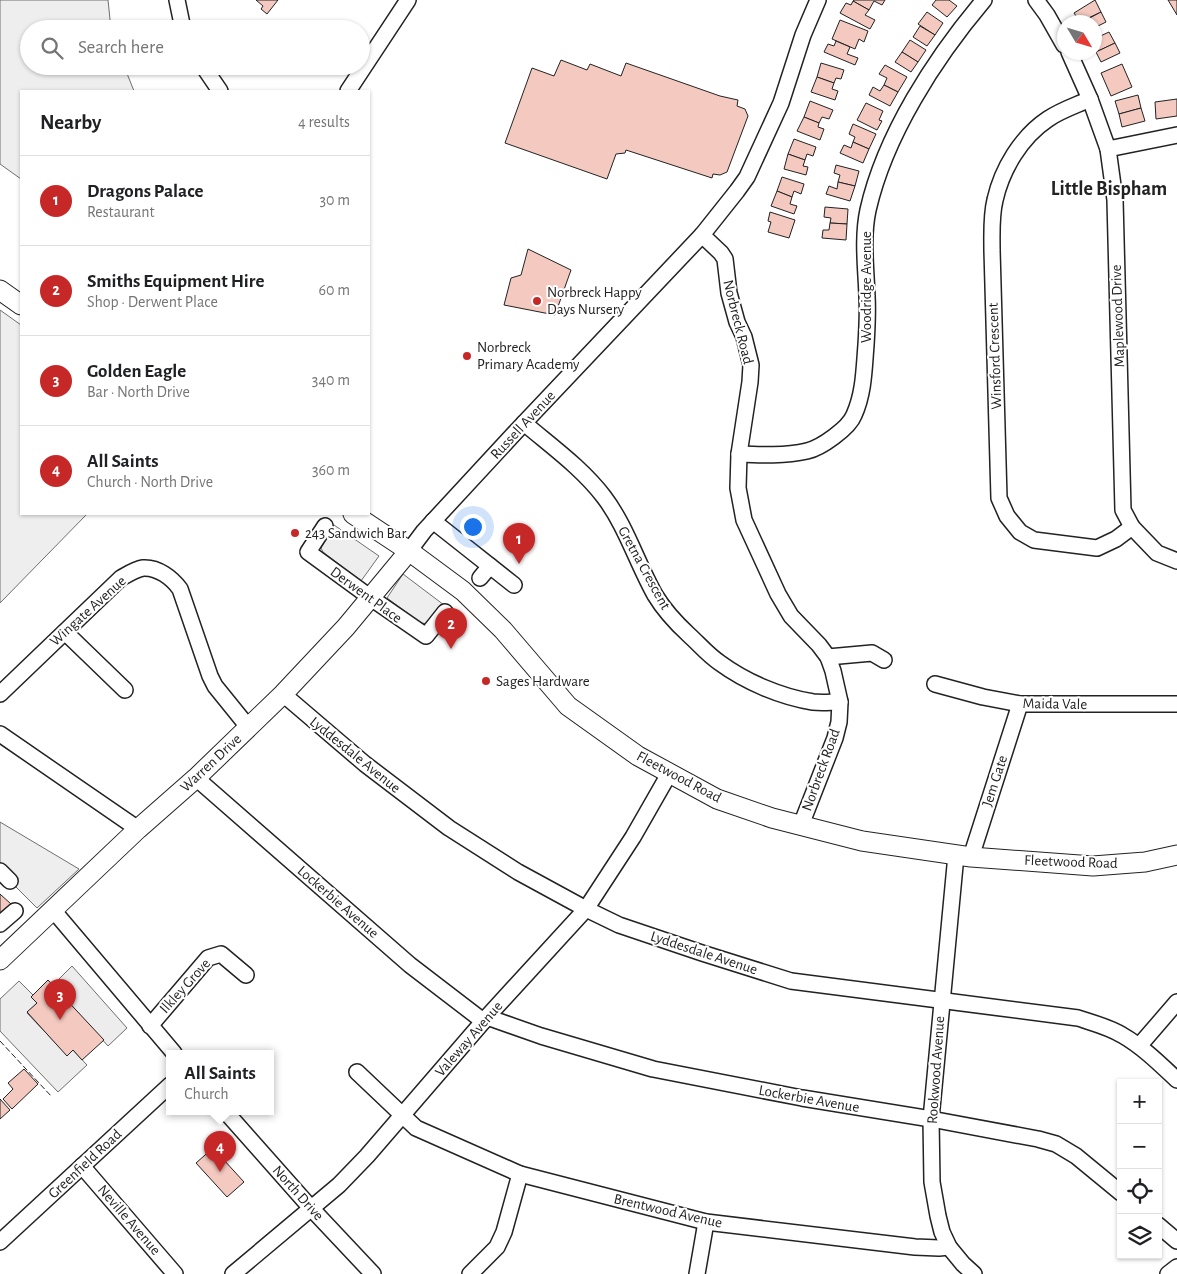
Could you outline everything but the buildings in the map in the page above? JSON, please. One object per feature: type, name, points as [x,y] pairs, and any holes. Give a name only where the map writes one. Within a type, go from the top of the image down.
[{"type":"main road","points":[[0,290],[20,304]]},
{"type":"main road","name":"Fleetwood Road","points":[[355,515],[409,551],[456,586],[484,610],[568,706],[638,756],[717,799],[772,818],[862,841],[964,856],[1093,866],[1137,863],[1177,855]]},
{"type":"main road","name":"Warren Drive","points":[[0,960],[196,778],[283,694],[340,634],[409,551]]},
{"type":"street","points":[[177,0],[181,20]]},
{"type":"street","points":[[370,58],[408,0]]},
{"type":"street","points":[[702,235],[747,177],[781,103],[803,34],[818,0]]},
{"type":"street","name":"Woodridge Avenue","points":[[740,454],[778,455],[809,451],[832,439],[854,417],[863,388],[868,308],[864,242],[868,211],[876,180],[886,154],[920,88],[946,48],[984,0]]},
{"type":"street","points":[[1036,0],[1057,33]]},
{"type":"street","name":"Maplewood Drive","points":[[1073,60],[1090,99],[1108,149],[1115,200],[1123,510],[1132,527],[1157,553],[1177,561]]},
{"type":"street","points":[[209,75],[219,90]]},
{"type":"street","points":[[349,90],[359,75]]},
{"type":"street","name":"Winsford Crescent","points":[[1090,99],[1049,118],[1031,133],[1015,153],[1002,177],[994,201],[992,250],[999,498],[1007,516],[1020,532],[1034,540],[1097,548],[1116,539],[1132,527]]},
{"type":"street","points":[[1108,149],[1177,135]]},
{"type":"street","name":"Russell Avenue","points":[[409,551],[433,521],[702,235]]},
{"type":"street","name":"Norbreck Road","points":[[702,235],[725,259],[728,293],[744,337],[751,365],[740,454],[738,488],[744,520],[778,594],[792,616],[828,657],[834,671],[840,702],[839,722],[835,738],[801,825]]},
{"type":"street","name":"Gretna Crescent","points":[[524,423],[574,466],[600,492],[611,508],[656,597],[672,619],[718,662],[748,679],[782,694],[814,702],[840,702]]},
{"type":"street","points":[[433,521],[514,584]]},
{"type":"street","name":"Derwent Place","points":[[325,526],[308,552],[370,598],[426,636],[445,612]]},
{"type":"street","points":[[480,578],[490,566]]},
{"type":"street","name":"Wingate Avenue","points":[[0,694],[121,578],[133,571],[144,568],[172,578],[180,589],[213,681],[249,728]]},
{"type":"street","points":[[65,632],[125,690]]},
{"type":"street","points":[[828,657],[872,654],[884,660]]},
{"type":"street","name":"Maida Vale","points":[[935,684],[983,697],[1020,704],[1071,706],[1177,704]]},
{"type":"street","name":"Lyddesdale Avenue","points":[[283,694],[365,764],[449,828],[518,872],[586,910],[619,925],[702,954],[791,980],[1078,1018],[1102,1025],[1122,1034],[1139,1046],[1177,1080]]},
{"type":"street","name":"Jem Gate","points":[[964,856],[1020,704]]},
{"type":"street","points":[[0,734],[138,830]]},
{"type":"street","name":"Valeway Avenue","points":[[234,1274],[310,1207],[339,1185],[403,1116],[485,1019],[586,910],[642,823],[669,774]]},
{"type":"street","name":"Lockerbie Avenue","points":[[196,778],[410,965],[485,1019],[653,1069],[802,1098],[1038,1139],[1056,1144],[1084,1161],[1117,1190]]},
{"type":"street","name":"Rookwood Avenue","points":[[964,856],[942,1000],[931,1119],[932,1182],[942,1232],[949,1246],[963,1264],[974,1274]]},
{"type":"street","points":[[53,910],[171,1050]]},
{"type":"street","points":[[0,924],[14,911]]},
{"type":"street","name":"Ilkley Grove","points":[[150,1026],[208,958],[221,954],[246,975]]},
{"type":"street","points":[[1139,1046],[1177,1002]]},
{"type":"street","name":"Brentwood Avenue","points":[[357,1072],[416,1128],[520,1174],[706,1222],[915,1247],[938,1248],[949,1246]]},
{"type":"street","name":"Greenfield Road","points":[[0,1242],[166,1089]]},
{"type":"street","name":"North Drive","points":[[229,1115],[310,1207],[373,1274]]},
{"type":"street","name":"Neville Avenue","points":[[82,1166],[175,1274]]},
{"type":"street","points":[[470,1274],[496,1247],[504,1232],[520,1174]]},
{"type":"street","points":[[697,1274],[706,1222]]},
{"type":"street","points":[[1162,1228],[1177,1241]]},
{"type":"street","points":[[1168,1274],[1177,1267]]},
{"type":"shaded area","points":[[0,0],[108,0],[110,20],[20,20],[20,75],[128,75],[134,90],[20,90],[20,178],[0,164]]},
{"type":"shaded area","points":[[0,310],[20,324],[20,515],[86,515],[0,603]]},
{"type":"shaded area","points":[[334,525],[379,556],[361,581],[323,552],[321,548]]},
{"type":"shaded area","points":[[403,574],[444,605],[429,624],[421,623],[387,598]]},
{"type":"shaded area","points":[[0,822],[79,869],[37,908],[0,871]]},
{"type":"shaded area","points":[[72,966],[127,1028],[108,1046],[53,985]]},
{"type":"shaded area","points":[[19,981],[33,995],[31,997],[37,1003],[27,1013],[67,1055],[73,1050],[87,1065],[58,1092],[0,1031],[0,999]]},
{"type":"fence","points":[[0,1041],[52,1097]]},
{"type":"place","name":"Norbreck Happy Days Nursery","points":[[537,301]]},
{"type":"place","name":"Norbreck Primary Academy","points":[[467,356]]},
{"type":"place","name":"243 Sandwich Bar","points":[[295,533]]},
{"type":"place","name":"Dragons Palace","points":[[519,564]]},
{"type":"place","name":"Smiths Equipment Hire","points":[[451,649]]},
{"type":"place","name":"Sages Hardware","points":[[486,681]]},
{"type":"place","name":"Golden Eagle","points":[[60,1020]]},
{"type":"place","name":"All Saints","points":[[220,1172]]},
{"type":"district","name":"Little Bispham","points":[[1109,189]]}]
